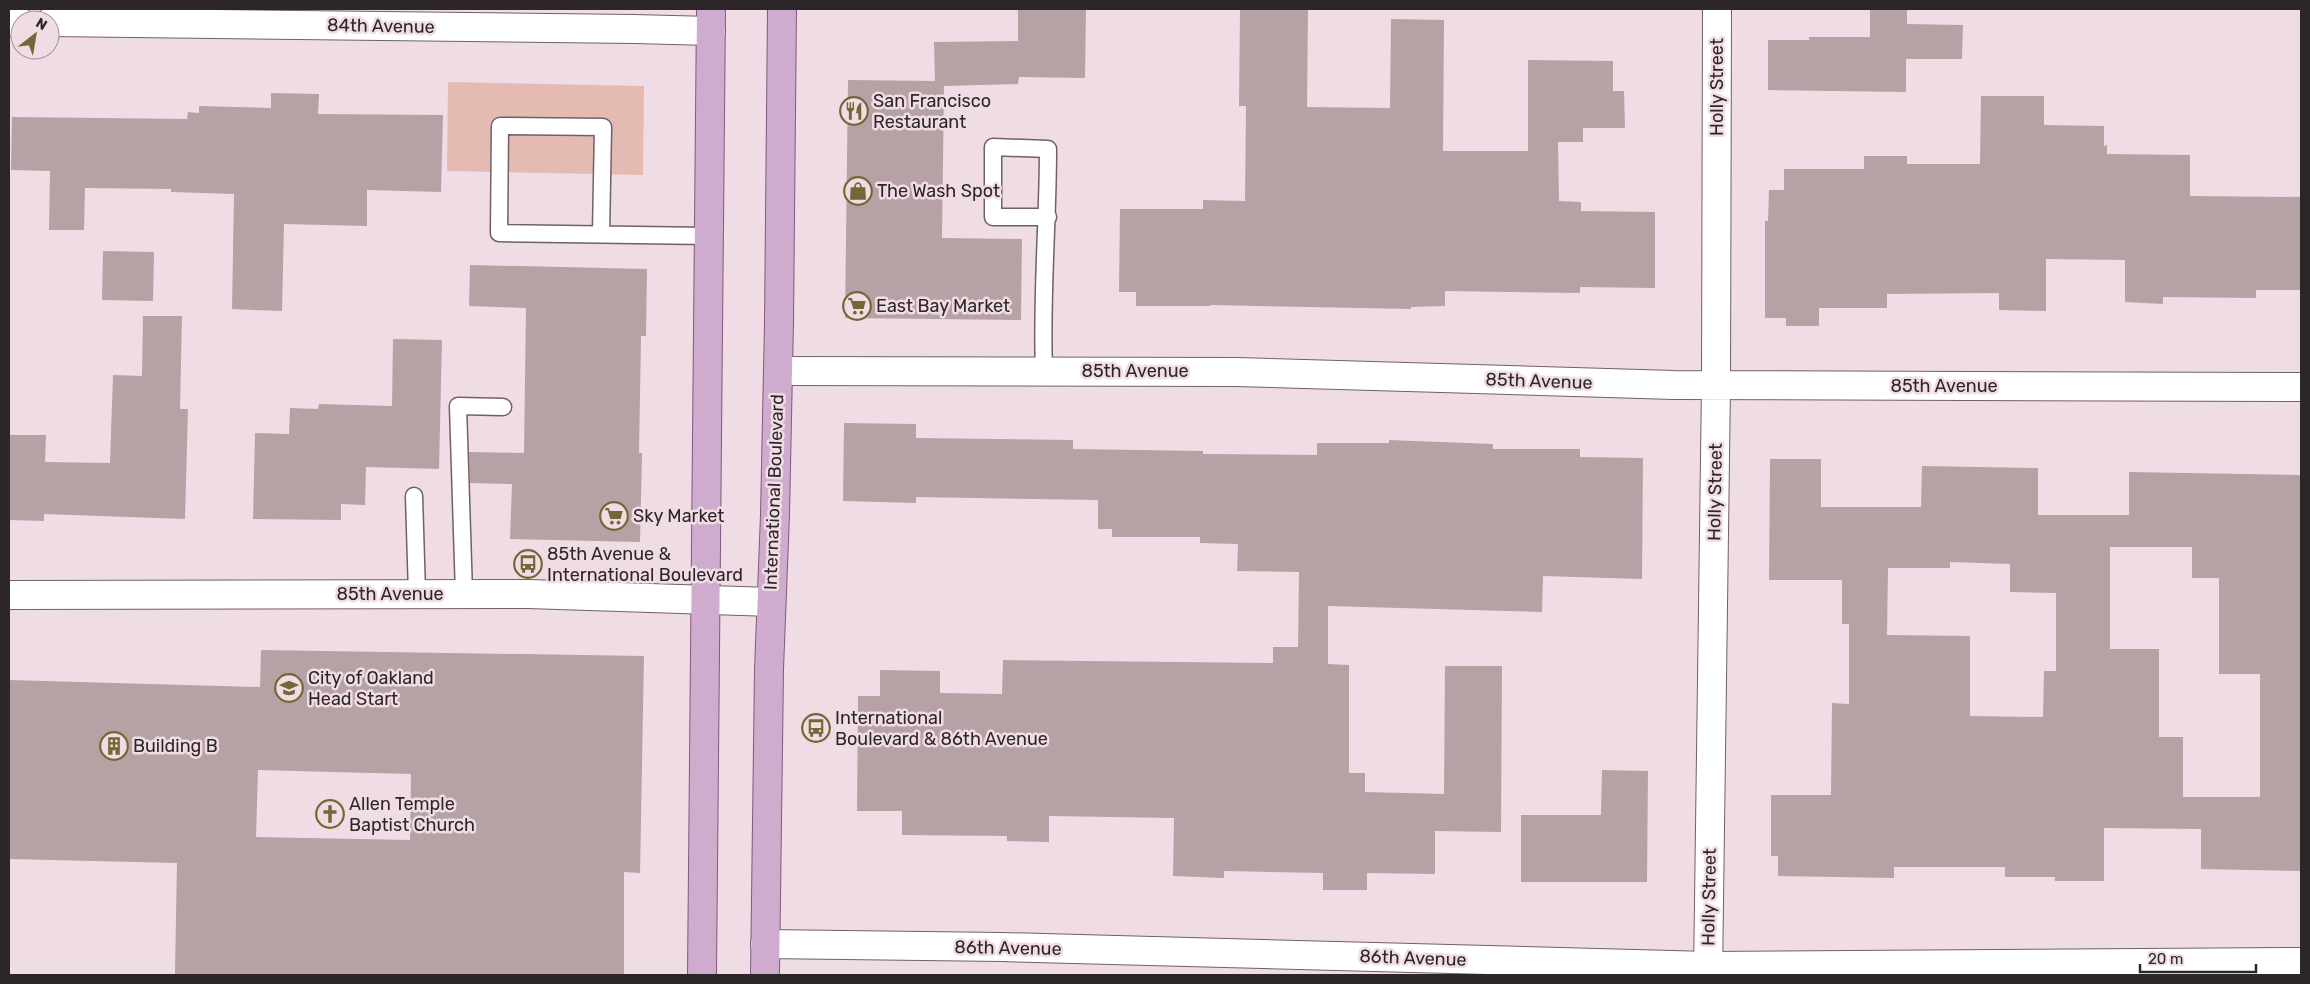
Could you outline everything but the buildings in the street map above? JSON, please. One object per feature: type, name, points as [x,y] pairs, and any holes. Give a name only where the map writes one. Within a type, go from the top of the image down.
[{"type":"main road","name":"International Boulevard","points":[[765,975],[771,602],[778,371],[782,9]]},
{"type":"main road","points":[[702,975],[711,20]]},
{"type":"street","name":"Holly Street","points":[[1708,970],[1716,385],[1717,9]]},
{"type":"street","name":"84th Avenue","points":[[60,22],[556,28],[711,20]]},
{"type":"street","name":"85th Avenue","points":[[778,371],[1236,372],[1655,385],[2301,386]]},
{"type":"street","name":"85th Avenue","points":[[9,595],[464,594],[771,602]]},
{"type":"street","name":"86th Avenue","points":[[765,944],[1002,947],[1708,970],[2301,962]]},
{"type":"lane","points":[[601,234],[603,127],[500,126],[499,233],[708,236]]},
{"type":"lane","points":[[1044,371],[1043,342],[1048,217],[1048,149],[993,147],[993,217],[1048,217]]},
{"type":"lane","points":[[464,594],[458,406],[503,407]]},
{"type":"lane","points":[[414,496],[417,594]]},
{"type":"shaded area","points":[[448,82],[644,86],[643,175],[447,171]]},
{"type":"place","name":"San Francisco Restaurant","points":[[854,111]]},
{"type":"place","name":"The Wash Spot","points":[[858,191]]},
{"type":"place","name":"East Bay Market","points":[[857,306]]},
{"type":"place","name":"Sky Market","points":[[614,516]]},
{"type":"place","name":"85th Avenue & International Boulevard","points":[[528,564]]},
{"type":"place","name":"City of Oakland Head Start","points":[[289,688]]},
{"type":"place","name":"International Boulevard & 86th Avenue","points":[[816,728]]},
{"type":"place","name":"Building B","points":[[114,746]]},
{"type":"place","name":"Allen Temple Baptist Church","points":[[330,814]]}]
